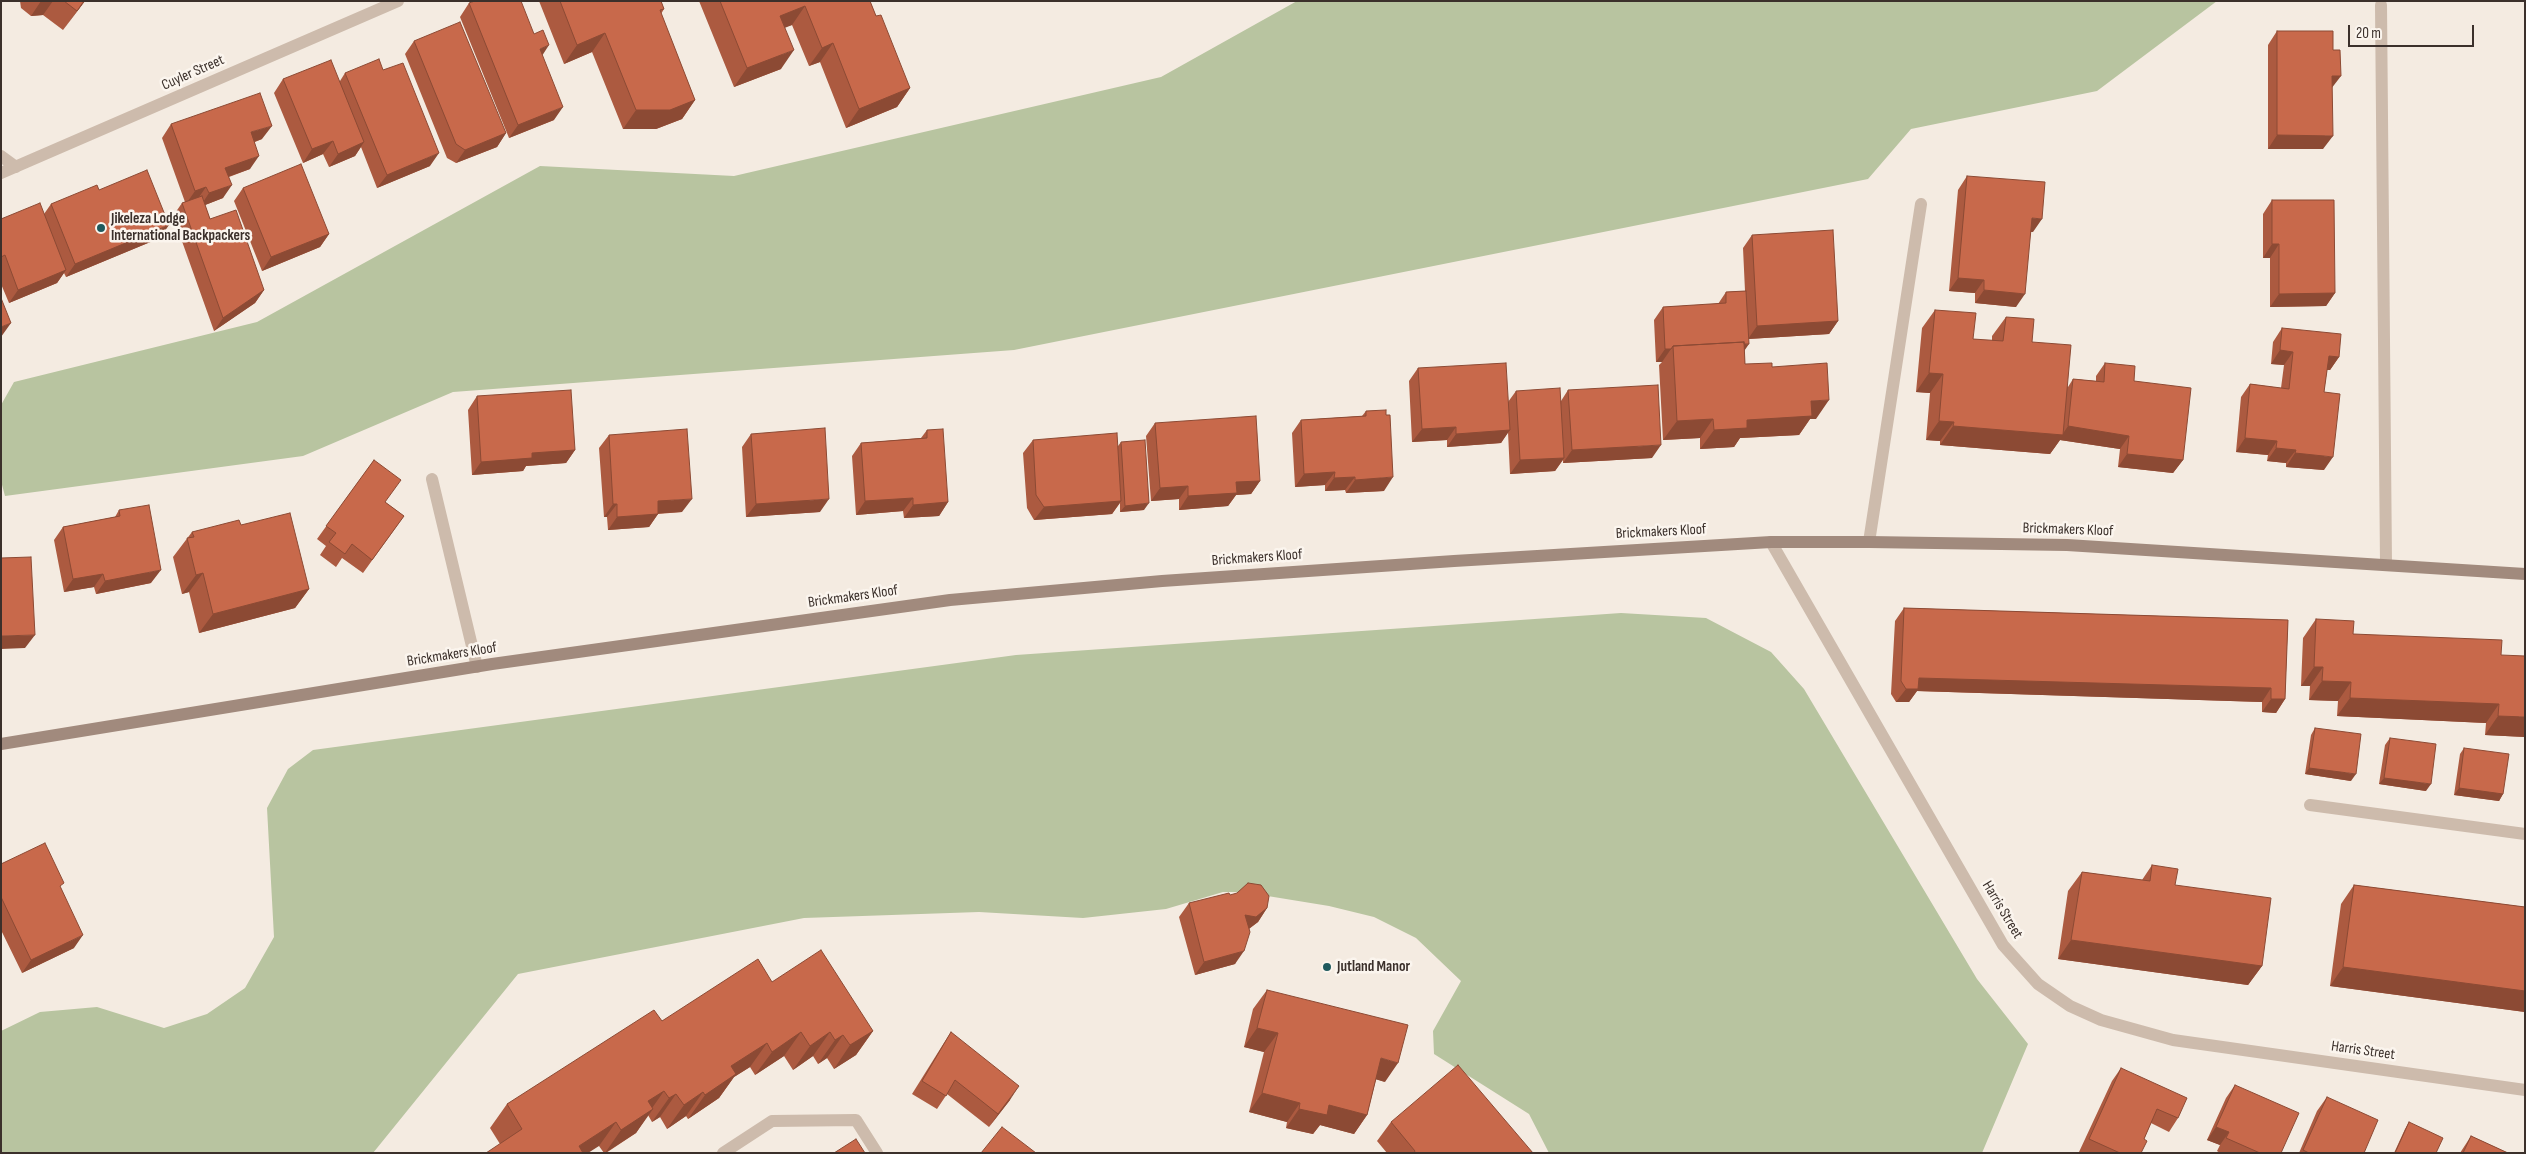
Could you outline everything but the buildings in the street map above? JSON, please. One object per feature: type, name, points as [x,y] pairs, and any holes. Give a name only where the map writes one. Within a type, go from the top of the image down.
[{"type":"street","name":"Cuyler Street","points":[[1,173],[398,1]]},
{"type":"street","points":[[2381,5],[2386,564]]},
{"type":"street","points":[[1,156],[16,167]]},
{"type":"street","points":[[1869,542],[1921,204]]},
{"type":"street","points":[[432,479],[476,667]]},
{"type":"street","name":"Brickmakers Kloof","points":[[1,744],[476,667],[950,600],[1162,581],[1771,542],[2067,544],[2525,574]]},
{"type":"street","name":"Harris Street","points":[[1771,542],[2003,945],[2038,984],[2070,1006],[2101,1020],[2173,1040],[2525,1090]]},
{"type":"street","points":[[2310,805],[2525,834]]},
{"type":"street","points":[[723,1153],[772,1121],[856,1120],[877,1153]]},
{"type":"green space","points":[[1297,1],[2217,1],[2097,91],[1911,129],[1868,179],[1014,350],[453,392],[303,456],[5,496],[1,481],[1,405],[14,382],[257,322],[540,166],[734,176],[1161,77]]},
{"type":"green space","points":[[1621,613],[1706,618],[1771,652],[1804,689],[1977,979],[2028,1044],[1982,1153],[1549,1153],[1529,1114],[1434,1054],[1433,1031],[1461,981],[1416,938],[1374,917],[1329,906],[1243,892],[1223,892],[1166,909],[1083,918],[979,912],[804,918],[518,974],[373,1153],[1,1153],[1,1031],[40,1012],[97,1007],[164,1028],[207,1014],[245,988],[274,937],[267,808],[288,769],[313,750],[1016,655]]},
{"type":"place","name":"Jikeleza Lodge International Backpackers","points":[[101,228]]},
{"type":"place","name":"Jutland Manor","points":[[1327,967]]}]
